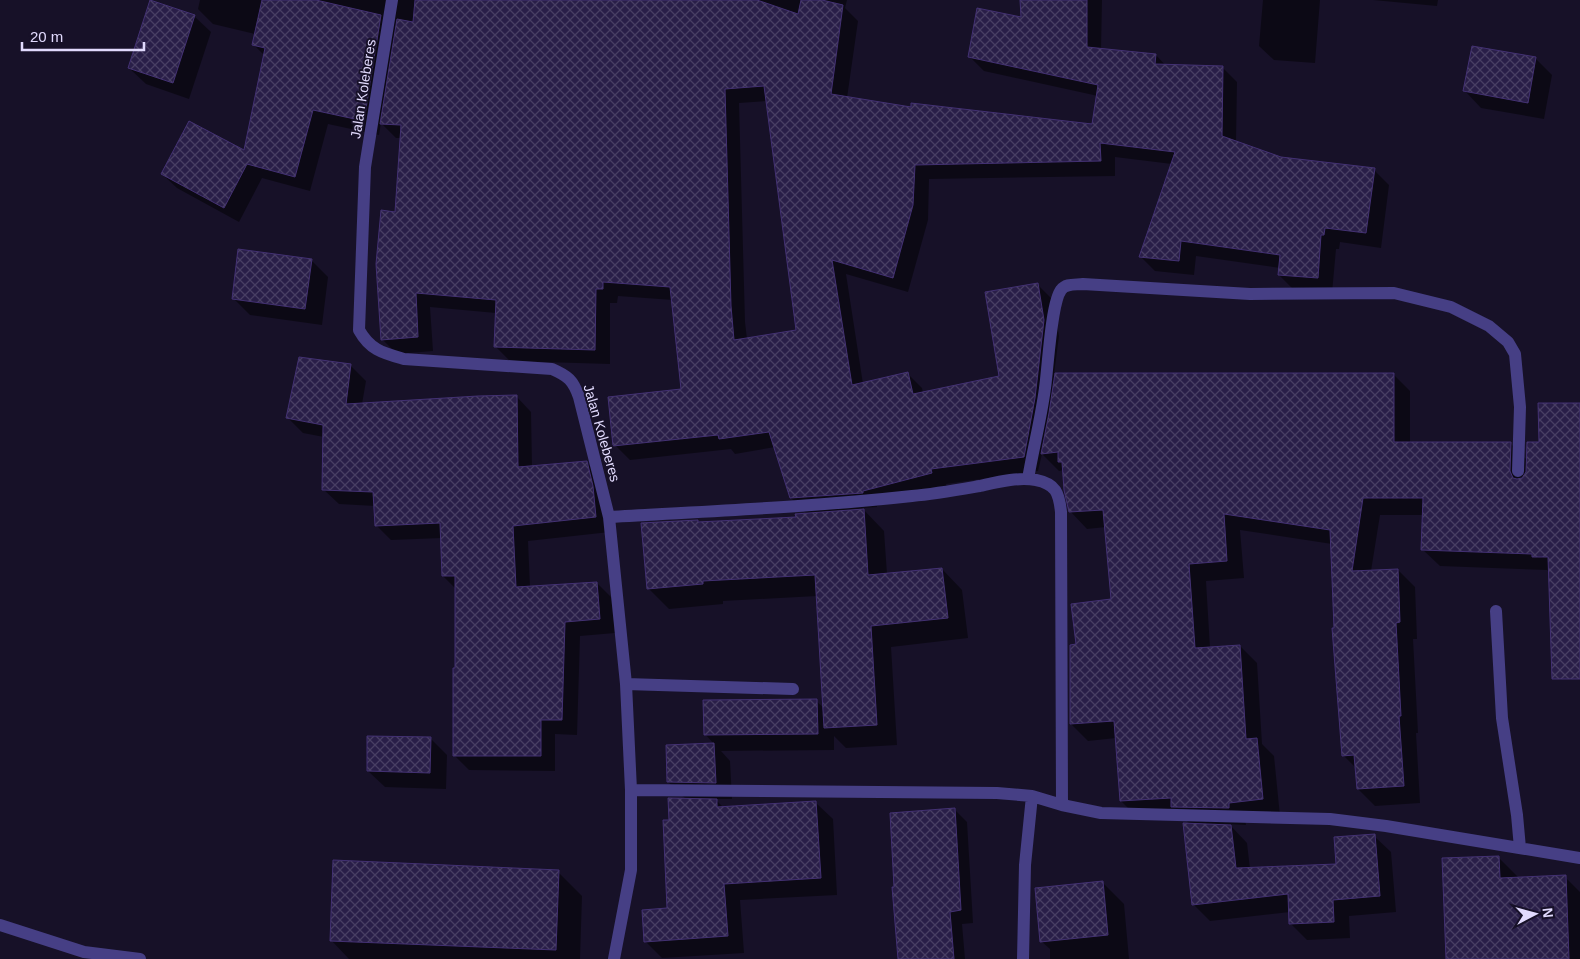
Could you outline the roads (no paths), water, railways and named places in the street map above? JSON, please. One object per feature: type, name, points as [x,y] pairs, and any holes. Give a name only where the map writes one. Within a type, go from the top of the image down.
[{"type":"street","name":"Jalan Koleberes","points":[[392,0],[365,167],[359,330],[365,340],[372,346],[383,353],[404,359],[552,369],[565,374],[574,385],[579,397],[609,517],[626,684],[631,790],[631,870],[614,959]]},
{"type":"street","points":[[1028,479],[1045,389],[1054,314],[1058,299],[1061,290],[1068,285],[1082,284],[1250,294],[1394,293],[1451,306],[1489,326],[1508,342],[1515,354],[1520,407],[1518,471]]},
{"type":"street","points":[[609,517],[861,502],[937,494],[1012,480],[1028,479],[1047,483],[1055,489],[1060,498],[1062,805]]},
{"type":"street","points":[[1496,611],[1502,718],[1517,815],[1520,848]]},
{"type":"street","points":[[626,684],[793,689]]},
{"type":"street","points":[[631,790],[997,793],[1032,796],[1062,805],[1101,813],[1330,819],[1580,858]]},
{"type":"street","points":[[1023,959],[1025,865],[1032,796]]},
{"type":"street","points":[[0,925],[84,952],[140,959]]}]
